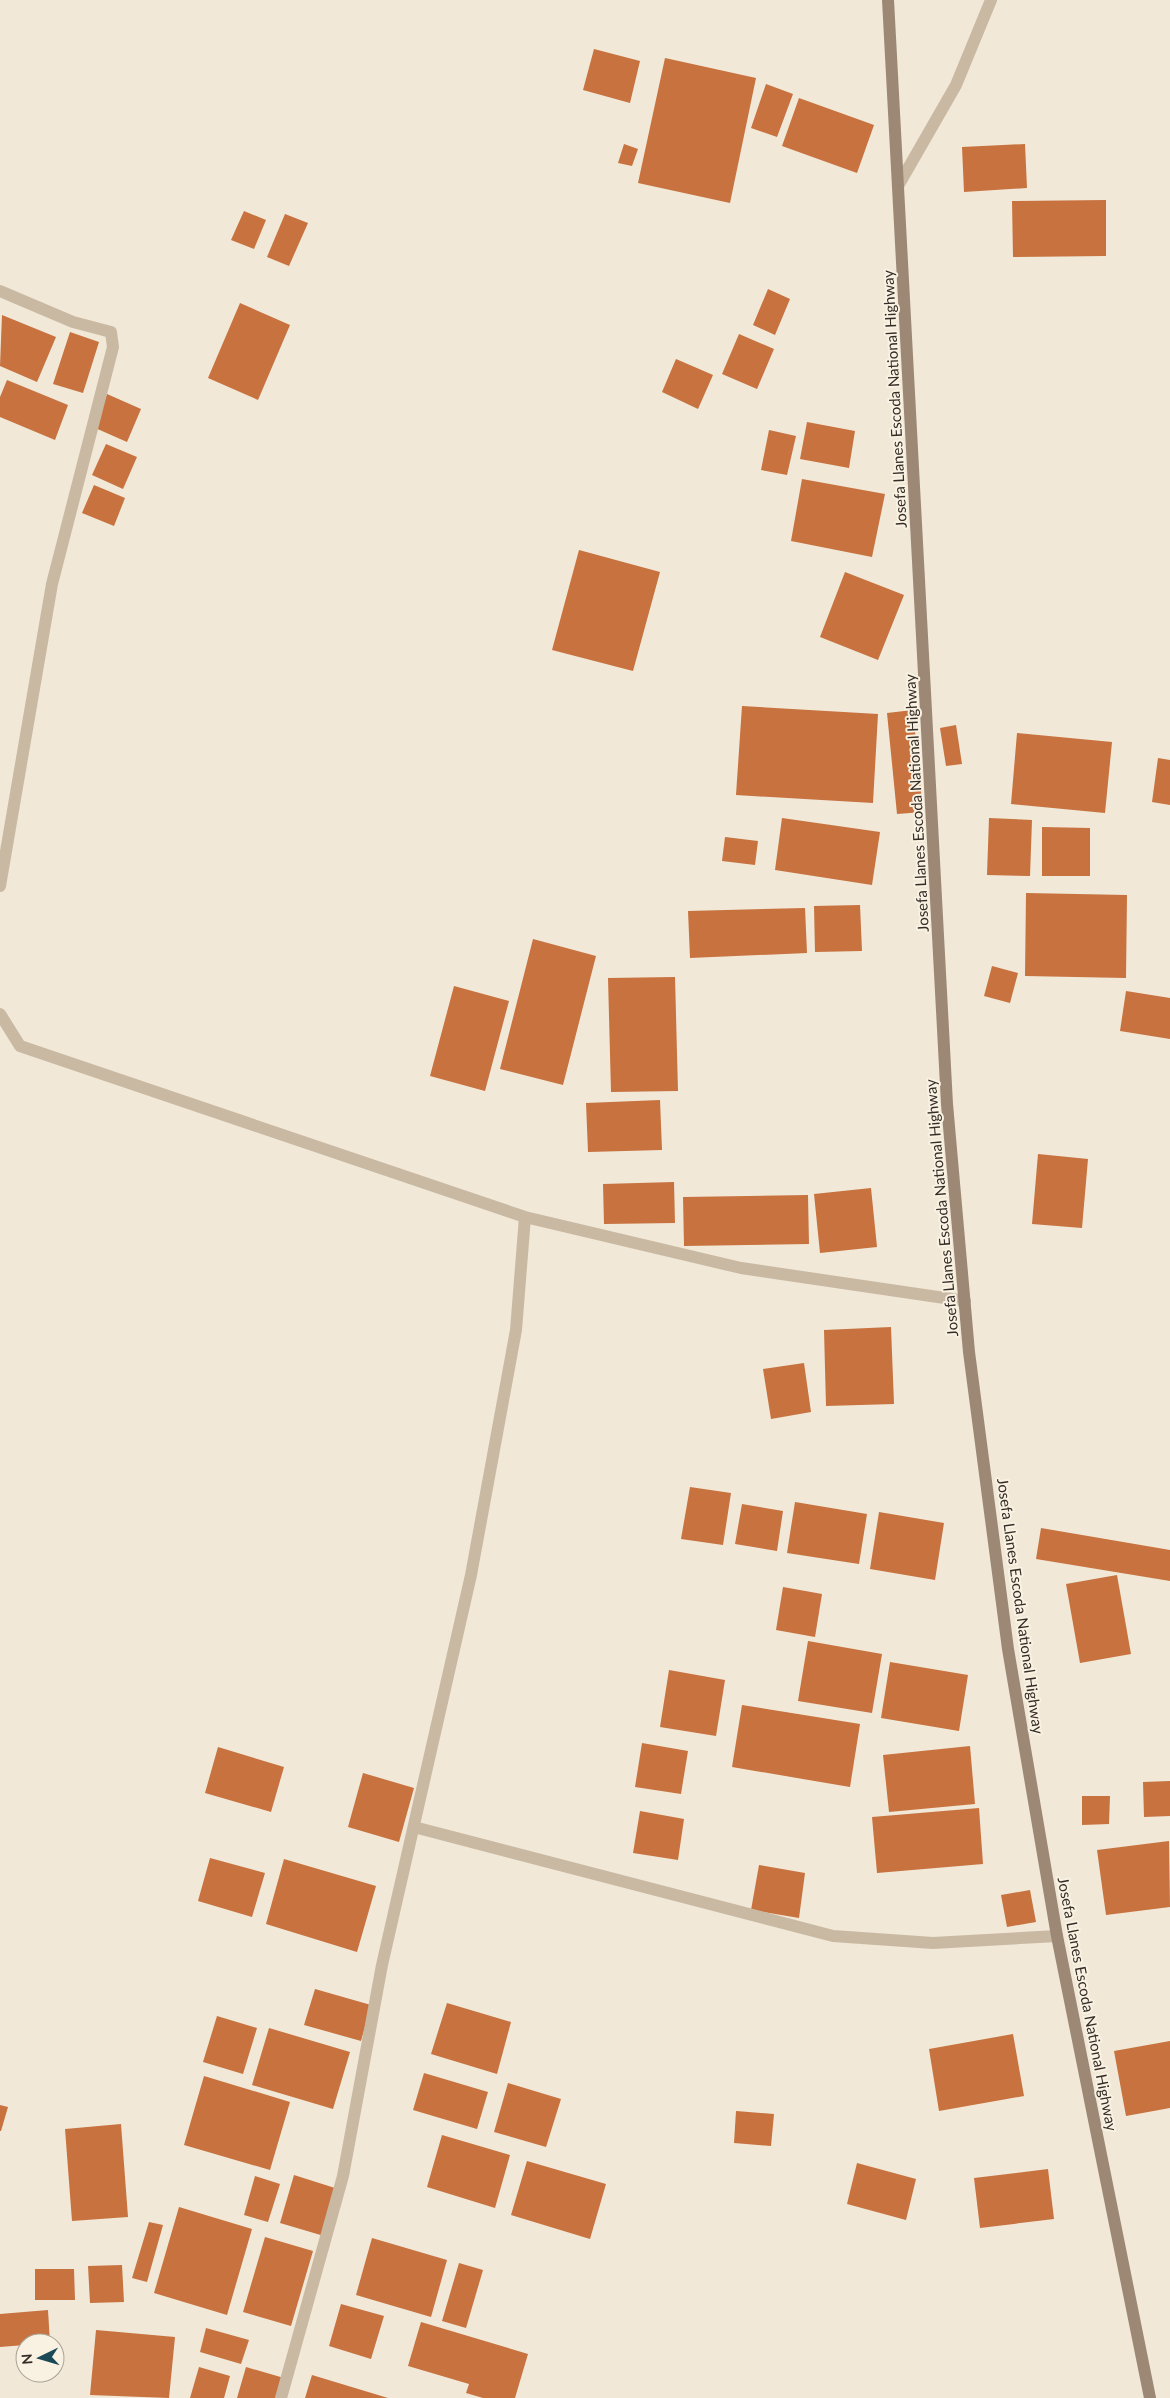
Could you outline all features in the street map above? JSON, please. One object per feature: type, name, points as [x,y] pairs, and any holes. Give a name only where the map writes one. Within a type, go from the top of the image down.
[{"type":"main road","name":"Josefa Llanes Escoda National Highway","points":[[888,0],[918,526],[947,1104],[969,1352],[1008,1649],[1057,1936],[1150,2398]]},
{"type":"street","points":[[898,186],[956,85],[991,0]]},
{"type":"street","points":[[0,291],[73,322],[111,332],[113,346],[52,584],[0,886]]},
{"type":"street","points":[[0,1014],[20,1046],[525,1217],[741,1268],[965,1301]]},
{"type":"street","points":[[281,2398],[342,2176],[382,1966],[471,1575],[516,1330],[525,1217]]},
{"type":"street","points":[[414,1827],[833,1936],[934,1943],[1057,1936]]},
{"type":"building","points":[[594,49],[640,61],[630,103],[583,90]]},
{"type":"building","points":[[665,58],[756,78],[730,203],[638,183]]},
{"type":"building","points":[[766,84],[793,94],[777,137],[751,128]]},
{"type":"building","points":[[799,98],[874,125],[857,173],[782,146]]},
{"type":"building","points":[[624,144],[638,149],[632,166],[618,163]]},
{"type":"building","points":[[1025,144],[1027,188],[964,192],[962,147]]},
{"type":"building","points":[[1106,200],[1106,256],[1013,257],[1012,201]]},
{"type":"building","points":[[244,211],[266,220],[254,249],[231,240]]},
{"type":"building","points":[[285,214],[308,223],[289,266],[267,257]]},
{"type":"building","points":[[768,289],[790,299],[775,335],[753,325]]},
{"type":"building","points":[[240,303],[290,325],[258,400],[208,378]]},
{"type":"building","points":[[2,315],[56,337],[37,382],[0,366]]},
{"type":"building","points":[[70,332],[99,342],[83,393],[53,384]]},
{"type":"building","points":[[739,334],[774,349],[757,389],[722,374]]},
{"type":"building","points":[[676,359],[713,375],[698,409],[662,392]]},
{"type":"building","points":[[7,380],[68,405],[55,440],[0,417],[0,397]]},
{"type":"building","points":[[107,394],[141,409],[127,442],[93,427]]},
{"type":"building","points":[[807,422],[855,431],[849,468],[800,459]]},
{"type":"building","points":[[769,430],[796,436],[787,475],[761,470]]},
{"type":"building","points":[[106,444],[137,457],[123,489],[92,475]]},
{"type":"building","points":[[802,479],[885,494],[872,557],[791,541]]},
{"type":"building","points":[[94,485],[125,498],[114,526],[82,513]]},
{"type":"building","points":[[579,550],[660,572],[633,671],[552,650]]},
{"type":"building","points":[[845,572],[904,595],[878,660],[820,637]]},
{"type":"building","points":[[742,706],[878,714],[873,803],[736,795]]},
{"type":"building","points":[[913,710],[923,812],[897,814],[887,713]]},
{"type":"building","points":[[956,725],[962,764],[946,766],[940,728]]},
{"type":"building","points":[[1017,733],[1112,742],[1105,813],[1011,804]]},
{"type":"building","points":[[1158,758],[1170,760],[1170,805],[1152,802]]},
{"type":"building","points":[[782,818],[880,832],[872,885],[775,870]]},
{"type":"building","points":[[989,818],[1032,820],[1030,876],[987,875]]},
{"type":"building","points":[[1042,827],[1090,828],[1090,876],[1042,876]]},
{"type":"building","points":[[725,837],[758,841],[755,865],[722,861]]},
{"type":"building","points":[[1026,893],[1127,895],[1126,978],[1025,976]]},
{"type":"building","points":[[860,905],[862,951],[815,952],[814,906]]},
{"type":"building","points":[[805,908],[807,953],[690,958],[688,911]]},
{"type":"building","points":[[533,939],[596,956],[563,1085],[500,1069]]},
{"type":"building","points":[[992,966],[1018,973],[1010,1003],[984,996]]},
{"type":"building","points":[[675,977],[678,1091],[611,1092],[608,978]]},
{"type":"building","points":[[454,986],[509,1001],[485,1091],[430,1076]]},
{"type":"building","points":[[1126,991],[1170,998],[1170,1039],[1120,1031]]},
{"type":"building","points":[[660,1100],[662,1150],[588,1152],[586,1103]]},
{"type":"building","points":[[1038,1154],[1088,1159],[1082,1228],[1032,1224]]},
{"type":"building","points":[[674,1182],[675,1223],[604,1224],[603,1184]]},
{"type":"building","points":[[871,1188],[877,1247],[820,1253],[814,1194]]},
{"type":"building","points":[[808,1195],[809,1244],[684,1246],[683,1197]]},
{"type":"building","points":[[891,1327],[894,1404],[826,1406],[824,1330]]},
{"type":"building","points":[[804,1363],[811,1412],[771,1419],[763,1369]]},
{"type":"building","points":[[690,1487],[731,1493],[723,1545],[681,1539]]},
{"type":"building","points":[[795,1502],[867,1514],[859,1564],[787,1553]]},
{"type":"building","points":[[742,1504],[783,1511],[777,1551],[735,1544]]},
{"type":"building","points":[[879,1512],[944,1523],[935,1580],[870,1569]]},
{"type":"building","points":[[1041,1528],[1170,1550],[1170,1581],[1036,1559]]},
{"type":"building","points":[[1117,1575],[1131,1654],[1080,1663],[1066,1584]]},
{"type":"building","points":[[783,1587],[822,1594],[815,1637],[776,1630]]},
{"type":"building","points":[[808,1641],[882,1654],[872,1713],[798,1701]]},
{"type":"building","points":[[890,1662],[968,1675],[959,1731],[881,1718]]},
{"type":"building","points":[[669,1670],[725,1680],[716,1736],[660,1727]]},
{"type":"building","points":[[742,1705],[860,1724],[850,1787],[732,1767]]},
{"type":"building","points":[[642,1743],[688,1751],[681,1794],[635,1787]]},
{"type":"building","points":[[970,1746],[975,1804],[889,1812],[883,1755]]},
{"type":"building","points":[[218,1747],[284,1767],[271,1812],[205,1793]]},
{"type":"building","points":[[363,1773],[414,1788],[399,1842],[348,1827]]},
{"type":"building","points":[[1170,1781],[1170,1816],[1144,1817],[1143,1782]]},
{"type":"building","points":[[1082,1796],[1110,1796],[1109,1824],[1082,1825]]},
{"type":"building","points":[[979,1808],[983,1864],[877,1873],[872,1817]]},
{"type":"building","points":[[640,1811],[684,1819],[678,1860],[633,1853]]},
{"type":"building","points":[[1169,1841],[1170,1907],[1106,1915],[1097,1850]]},
{"type":"building","points":[[210,1858],[265,1873],[252,1917],[198,1901]]},
{"type":"building","points":[[284,1859],[376,1886],[357,1952],[266,1924]]},
{"type":"building","points":[[759,1865],[805,1873],[799,1918],[751,1910]]},
{"type":"building","points":[[1030,1890],[1036,1922],[1007,1927],[1001,1895]]},
{"type":"building","points":[[315,1989],[371,2005],[361,2041],[304,2025]]},
{"type":"building","points":[[447,2003],[511,2022],[497,2074],[431,2054]]},
{"type":"building","points":[[217,2016],[257,2028],[243,2074],[203,2062]]},
{"type":"building","points":[[269,2028],[350,2052],[333,2109],[252,2085]]},
{"type":"building","points":[[1013,2034],[1024,2096],[939,2111],[929,2049]]},
{"type":"building","points":[[1170,2041],[1170,2108],[1126,2116],[1114,2051]]},
{"type":"building","points":[[424,2073],[488,2092],[477,2129],[413,2110]]},
{"type":"building","points":[[204,2076],[290,2102],[270,2170],[184,2145]]},
{"type":"building","points":[[508,2083],[561,2099],[546,2147],[494,2132]]},
{"type":"building","points":[[0,2105],[8,2107],[1,2131],[0,2131]]},
{"type":"building","points":[[736,2111],[774,2114],[771,2146],[734,2143]]},
{"type":"building","points":[[121,2124],[128,2217],[72,2221],[65,2129]]},
{"type":"building","points":[[442,2135],[510,2155],[495,2208],[427,2187]]},
{"type":"building","points":[[527,2161],[606,2184],[590,2239],[511,2215]]},
{"type":"building","points":[[857,2163],[916,2179],[906,2220],[847,2204]]},
{"type":"building","points":[[1048,2169],[1054,2219],[980,2228],[974,2178]]},
{"type":"building","points":[[294,2175],[338,2189],[324,2236],[280,2223]]},
{"type":"building","points":[[255,2176],[280,2184],[268,2222],[244,2215]]},
{"type":"building","points":[[179,2207],[252,2229],[227,2315],[154,2293]]},
{"type":"building","points":[[149,2222],[163,2225],[147,2282],[132,2278]]},
{"type":"building","points":[[265,2237],[313,2251],[291,2326],[243,2312]]},
{"type":"building","points":[[372,2238],[447,2260],[431,2317],[356,2295]]},
{"type":"building","points":[[459,2263],[483,2270],[466,2328],[442,2321]]},
{"type":"building","points":[[122,2265],[124,2302],[90,2303],[88,2266]]},
{"type":"building","points":[[35,2269],[74,2269],[75,2300],[35,2300]]},
{"type":"building","points":[[341,2304],[384,2316],[371,2359],[329,2346]]},
{"type":"building","points":[[48,2310],[49,2333],[15,2333],[15,2346],[0,2347],[0,2314]]},
{"type":"building","points":[[421,2322],[528,2354],[515,2398],[483,2398],[466,2393],[469,2384],[408,2366]]},
{"type":"building","points":[[206,2328],[249,2340],[241,2364],[200,2352]]},
{"type":"building","points":[[96,2330],[175,2337],[169,2398],[90,2395]]},
{"type":"building","points":[[199,2367],[230,2376],[224,2398],[190,2398]]},
{"type":"building","points":[[246,2367],[284,2378],[278,2398],[237,2398]]},
{"type":"building","points":[[312,2375],[388,2398],[305,2398]]}]
